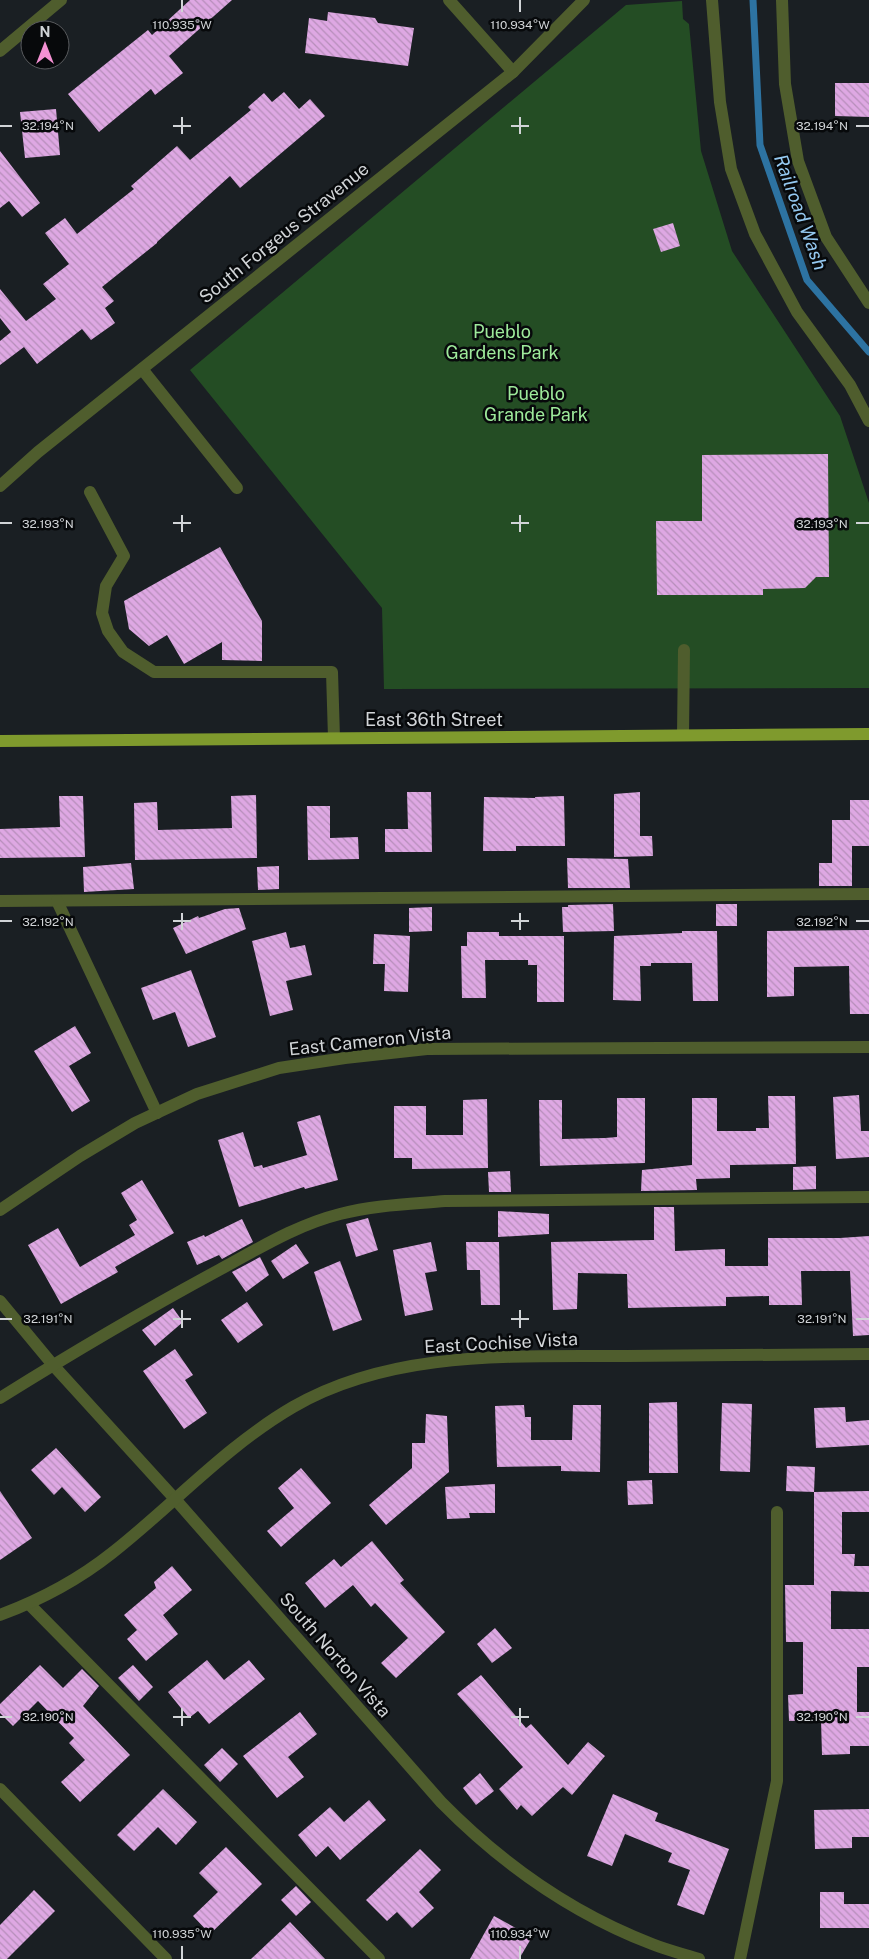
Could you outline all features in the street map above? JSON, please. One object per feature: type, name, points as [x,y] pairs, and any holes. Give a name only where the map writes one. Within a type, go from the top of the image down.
[{"type":"main road","name":"East 36th Street","points":[[0,741],[869,734]]},
{"type":"street","points":[[0,51],[61,0]]},
{"type":"street","points":[[450,0],[513,72]]},
{"type":"street","name":"South Forgeus Stravenue","points":[[0,486],[38,452],[513,72],[584,0]]},
{"type":"street","points":[[712,0],[720,102],[731,169],[755,234],[797,312],[850,385],[869,421]]},
{"type":"street","points":[[782,0],[785,84],[798,161],[826,237],[869,303]]},
{"type":"street","points":[[142,369],[237,488]]},
{"type":"street","points":[[90,492],[124,556],[106,586],[102,612],[108,631],[123,652],[154,672],[332,672],[334,738]]},
{"type":"street","points":[[683,736],[684,650]]},
{"type":"street","points":[[0,901],[869,894]]},
{"type":"street","points":[[57,901],[157,1113]]},
{"type":"street","name":"East Cameron Vista","points":[[0,1210],[80,1156],[136,1123],[197,1094],[279,1068],[345,1058],[427,1049],[869,1047]]},
{"type":"street","points":[[0,1398],[195,1282],[294,1229],[340,1214],[392,1205],[445,1201],[869,1197]]},
{"type":"street","name":"South Norton Vista","points":[[0,1302],[53,1365],[175,1499],[441,1802],[470,1832],[506,1862],[566,1902],[607,1924],[652,1944],[699,1959]]},
{"type":"street","name":"East Cochise Vista","points":[[0,1615],[29,1604],[62,1586],[110,1555],[256,1432],[294,1407],[330,1390],[374,1374],[453,1360],[525,1357],[869,1354]]},
{"type":"street","points":[[740,1959],[777,1781],[777,1512]]},
{"type":"street","points":[[29,1604],[379,1959]]},
{"type":"street","points":[[0,1789],[166,1959]]},
{"type":"green space","name":"Pueblo Grande Park","points":[[682,1],[683,19],[689,24],[701,151],[732,251],[840,416],[869,503],[869,688],[384,689],[382,608],[190,370],[626,5]]},
{"type":"building","points":[[190,0],[232,0],[169,56],[183,73],[155,95],[151,89],[99,132],[68,94],[148,30],[152,35]]},
{"type":"building","points":[[328,12],[375,18],[378,23],[414,28],[408,66],[305,53],[309,18],[327,21]]},
{"type":"building","points":[[835,83],[869,83],[869,117],[835,116]]},
{"type":"building","points":[[284,92],[299,109],[310,99],[325,116],[240,188],[230,176],[157,243],[102,287],[114,301],[105,308],[115,323],[91,340],[82,329],[37,364],[24,347],[0,365],[0,341],[11,332],[0,318],[0,289],[26,321],[56,299],[43,284],[69,264],[45,233],[65,218],[77,234],[134,189],[131,186],[177,146],[190,160],[251,110],[248,107],[264,93],[272,102]]},
{"type":"building","points":[[56,109],[60,155],[25,158],[20,112]]},
{"type":"building","points":[[0,151],[40,203],[22,217],[9,201],[0,208]]},
{"type":"building","points":[[673,223],[680,246],[661,252],[653,229]]},
{"type":"building","points":[[828,454],[829,577],[816,577],[805,588],[763,589],[763,595],[657,595],[656,521],[702,521],[702,455]]},
{"type":"building","points":[[220,547],[262,621],[262,661],[222,660],[222,642],[184,664],[167,635],[149,646],[129,629],[124,601]]},
{"type":"building","points":[[407,792],[431,792],[432,852],[385,852],[385,829],[408,829]]},
{"type":"building","points":[[640,792],[640,836],[652,836],[653,856],[614,857],[614,794]]},
{"type":"building","points":[[256,795],[257,858],[135,860],[134,803],[157,802],[158,830],[232,828],[231,796]]},
{"type":"building","points":[[59,796],[83,796],[85,857],[0,858],[0,829],[60,827]]},
{"type":"building","points":[[564,796],[565,846],[516,846],[516,851],[483,851],[484,797],[535,798]]},
{"type":"building","points":[[850,800],[869,800],[869,846],[852,846],[852,886],[819,886],[819,863],[832,863],[832,820],[850,820]]},
{"type":"building","points":[[307,806],[330,806],[330,838],[358,837],[359,859],[308,860]]},
{"type":"building","points":[[567,858],[628,859],[630,888],[568,888]]},
{"type":"building","points":[[131,863],[134,889],[84,892],[83,867]]},
{"type":"building","points":[[279,866],[279,889],[258,890],[257,867]]},
{"type":"building","points":[[613,904],[614,931],[563,932],[562,907],[568,907],[568,905]]},
{"type":"building","points":[[716,904],[737,904],[737,926],[716,926]]},
{"type":"building","points":[[432,907],[432,931],[409,932],[409,908]]},
{"type":"building","points":[[239,908],[246,929],[186,954],[173,928],[198,916],[199,918],[225,909]]},
{"type":"building","points":[[869,930],[869,1014],[850,1014],[849,966],[794,967],[794,996],[767,997],[767,931]]},
{"type":"building","points":[[682,931],[717,931],[718,1001],[693,1001],[692,963],[651,963],[651,966],[640,966],[641,1001],[613,1000],[614,936],[682,933]]},
{"type":"building","points":[[286,932],[290,948],[305,945],[312,975],[286,981],[293,1010],[270,1016],[252,941]]},
{"type":"building","points":[[467,932],[499,932],[499,936],[564,936],[564,1002],[537,1002],[537,965],[528,965],[528,960],[485,960],[486,998],[462,998],[461,946],[467,946]]},
{"type":"building","points":[[374,934],[410,936],[408,992],[384,991],[385,964],[373,964]]},
{"type":"building","points":[[191,970],[216,1037],[188,1047],[175,1012],[153,1020],[141,988]]},
{"type":"building","points":[[75,1026],[91,1053],[69,1066],[90,1101],[72,1112],[34,1051]]},
{"type":"building","points":[[859,1095],[861,1131],[869,1131],[869,1157],[836,1159],[833,1097]]},
{"type":"building","points":[[768,1096],[795,1096],[796,1164],[730,1165],[730,1178],[696,1179],[697,1190],[641,1191],[642,1170],[692,1165],[692,1098],[717,1098],[717,1131],[756,1131],[756,1128],[769,1128]]},
{"type":"building","points":[[617,1098],[645,1098],[645,1163],[540,1166],[539,1100],[562,1100],[562,1139],[605,1138],[617,1137]]},
{"type":"building","points":[[487,1099],[488,1168],[412,1169],[412,1158],[394,1158],[394,1106],[426,1106],[426,1135],[463,1135],[463,1100]]},
{"type":"building","points":[[320,1115],[338,1180],[305,1189],[304,1187],[239,1207],[218,1140],[243,1132],[254,1167],[262,1165],[263,1168],[307,1155],[297,1122]]},
{"type":"building","points":[[816,1166],[816,1189],[793,1190],[793,1167]]},
{"type":"building","points":[[510,1171],[511,1192],[489,1192],[488,1172]]},
{"type":"building","points":[[142,1180],[174,1233],[115,1267],[118,1272],[61,1304],[28,1245],[58,1228],[80,1267],[135,1235],[129,1225],[137,1220],[121,1193]]},
{"type":"building","points":[[654,1207],[674,1207],[675,1251],[725,1249],[725,1266],[768,1266],[768,1238],[869,1236],[869,1335],[853,1336],[850,1271],[801,1271],[802,1305],[769,1305],[769,1296],[726,1297],[726,1306],[628,1308],[627,1274],[578,1273],[577,1309],[553,1310],[551,1242],[654,1240]]},
{"type":"building","points":[[498,1211],[549,1214],[549,1234],[498,1237]]},
{"type":"building","points":[[368,1218],[378,1250],[356,1257],[346,1224]]},
{"type":"building","points":[[242,1219],[253,1242],[222,1259],[219,1255],[197,1265],[187,1242],[204,1235],[205,1237]]},
{"type":"building","points":[[431,1242],[437,1271],[425,1273],[433,1310],[405,1316],[393,1250]]},
{"type":"building","points":[[466,1242],[499,1242],[500,1305],[481,1305],[480,1270],[467,1270]]},
{"type":"building","points":[[296,1244],[309,1263],[283,1279],[271,1261]]},
{"type":"building","points":[[260,1257],[269,1275],[246,1292],[232,1272]]},
{"type":"building","points":[[340,1261],[362,1320],[333,1331],[314,1272]]},
{"type":"building","points":[[247,1302],[263,1325],[238,1343],[221,1320]]},
{"type":"building","points":[[173,1308],[183,1322],[155,1346],[142,1330]]},
{"type":"building","points":[[175,1349],[193,1375],[185,1380],[207,1413],[184,1429],[143,1371]]},
{"type":"building","points":[[677,1402],[678,1473],[649,1473],[649,1403]]},
{"type":"building","points":[[722,1403],[752,1404],[750,1472],[720,1471]]},
{"type":"building","points":[[524,1405],[525,1417],[531,1417],[531,1440],[572,1440],[573,1405],[601,1405],[600,1472],[561,1471],[561,1466],[497,1467],[495,1406]]},
{"type":"building","points":[[845,1407],[846,1422],[869,1420],[869,1445],[816,1448],[814,1408]]},
{"type":"building","points":[[426,1414],[447,1416],[449,1472],[386,1525],[369,1505],[412,1468],[412,1443],[425,1443]]},
{"type":"building","points":[[56,1448],[101,1497],[85,1512],[62,1487],[54,1495],[31,1470]]},
{"type":"building","points":[[787,1466],[815,1467],[814,1492],[786,1491]]},
{"type":"building","points":[[301,1468],[331,1503],[281,1547],[267,1531],[294,1508],[278,1488]]},
{"type":"building","points":[[652,1480],[653,1504],[628,1505],[627,1481]]},
{"type":"building","points":[[495,1484],[495,1513],[469,1513],[470,1518],[447,1519],[445,1487]]},
{"type":"building","points":[[0,1491],[32,1538],[0,1560]]},
{"type":"building","points":[[869,1491],[869,1512],[842,1512],[842,1554],[855,1554],[854,1566],[869,1566],[869,1592],[831,1591],[831,1629],[869,1629],[869,1667],[857,1667],[857,1712],[869,1712],[869,1746],[850,1746],[850,1754],[822,1755],[821,1720],[789,1721],[788,1695],[803,1694],[803,1642],[786,1642],[785,1585],[814,1585],[814,1492]]},
{"type":"building","points":[[372,1541],[404,1580],[400,1583],[445,1632],[396,1678],[381,1663],[408,1638],[375,1603],[371,1607],[353,1585],[325,1608],[305,1583],[334,1559],[341,1567]]},
{"type":"building","points":[[172,1566],[192,1590],[163,1615],[178,1634],[146,1661],[127,1639],[137,1630],[124,1615],[156,1588],[154,1582]]},
{"type":"building","points":[[495,1628],[512,1648],[492,1663],[477,1644]]},
{"type":"building","points":[[207,1660],[224,1680],[249,1660],[265,1679],[209,1724],[198,1711],[189,1718],[168,1692]]},
{"type":"building","points":[[40,1665],[63,1688],[82,1669],[99,1686],[83,1706],[130,1755],[80,1802],[61,1782],[85,1760],[69,1743],[74,1738],[38,1701],[13,1726],[0,1713],[0,1704]]},
{"type":"building","points":[[133,1665],[153,1687],[139,1701],[118,1678]]},
{"type":"building","points":[[481,1675],[526,1728],[531,1724],[568,1765],[588,1742],[605,1756],[572,1795],[563,1787],[532,1816],[521,1805],[517,1810],[499,1789],[523,1767],[457,1694]]},
{"type":"building","points":[[300,1712],[317,1734],[288,1757],[304,1777],[277,1798],[243,1756]]},
{"type":"building","points":[[222,1748],[238,1764],[220,1782],[204,1765]]},
{"type":"building","points":[[480,1773],[494,1791],[476,1805],[463,1788]]},
{"type":"building","points":[[163,1789],[197,1822],[176,1845],[158,1827],[134,1851],[117,1835]]},
{"type":"building","points":[[613,1794],[658,1813],[655,1821],[729,1849],[704,1915],[677,1905],[690,1870],[668,1862],[672,1853],[625,1834],[612,1866],[587,1856]]},
{"type":"building","points":[[369,1800],[386,1820],[340,1860],[328,1846],[316,1857],[298,1835],[330,1807],[344,1822]]},
{"type":"building","points":[[869,1809],[869,1837],[852,1837],[852,1848],[815,1849],[814,1810]]},
{"type":"building","points":[[226,1847],[262,1884],[210,1934],[193,1916],[218,1892],[199,1873]]},
{"type":"building","points":[[420,1849],[441,1870],[419,1892],[434,1908],[412,1928],[397,1912],[387,1921],[366,1900]]},
{"type":"building","points":[[296,1886],[311,1902],[296,1916],[281,1900]]},
{"type":"building","points":[[34,1890],[55,1911],[7,1959],[0,1959],[0,1925]]},
{"type":"building","points":[[820,1892],[844,1892],[844,1904],[869,1904],[869,1928],[820,1928]]},
{"type":"building","points":[[494,1916],[532,1937],[519,1959],[470,1959]]},
{"type":"building","points":[[290,1922],[325,1959],[251,1959]]},
{"type":"waterway","name":"Railroad Wash","points":[[753,0],[760,145],[807,280],[869,352]]},
{"type":"park label","name":"Pueblo Gardens Park","points":[[502,342]]}]
